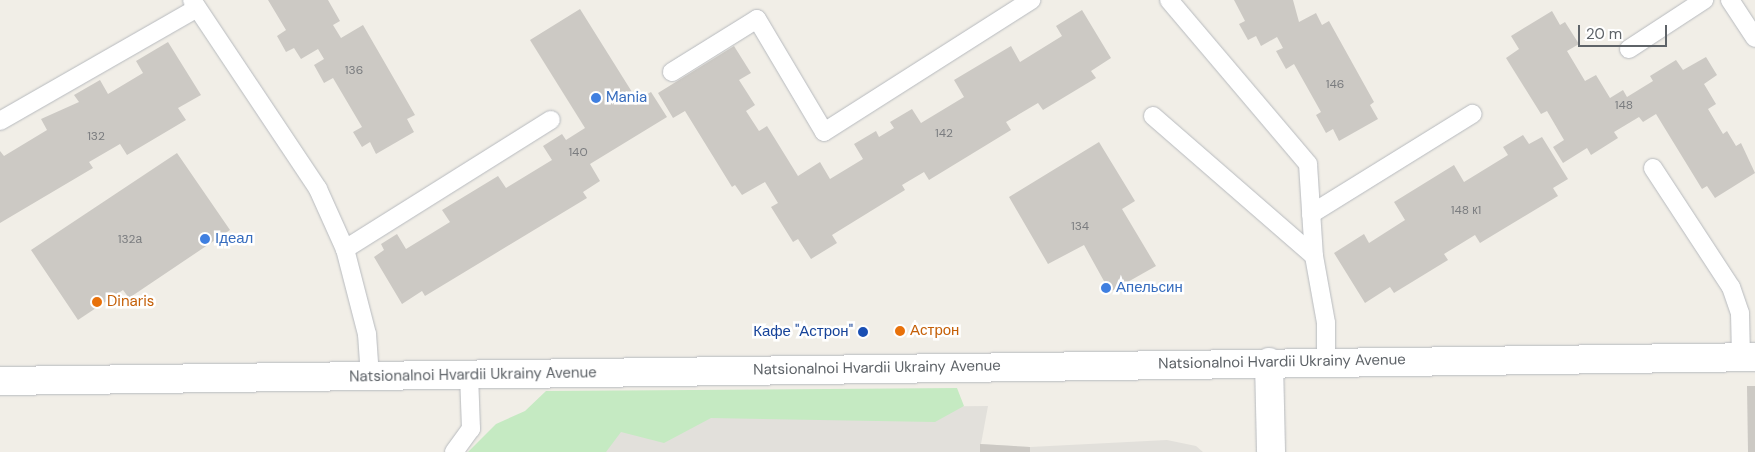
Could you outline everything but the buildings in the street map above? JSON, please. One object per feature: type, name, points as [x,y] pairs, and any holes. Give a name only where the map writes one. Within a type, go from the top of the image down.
[{"type":"street","name":"Natsionalnoi Hvardii Ukrainy Avenue","points":[[0,381],[1326,361],[1748,357]]},
{"type":"street","points":[[1269,362],[1271,452]]},
{"type":"lane","points":[[672,72],[757,20],[824,132],[1031,0]]},
{"type":"lane","points":[[1169,0],[1308,164],[1314,256],[1326,323],[1326,361]]},
{"type":"lane","points":[[1629,50],[1704,0]]},
{"type":"lane","points":[[1730,0],[1755,38]]},
{"type":"lane","points":[[0,121],[194,4],[318,189],[345,249],[367,334],[370,376]]},
{"type":"lane","points":[[1311,214],[1472,114]]},
{"type":"lane","points":[[1153,116],[1314,256]]},
{"type":"lane","points":[[345,249],[551,120]]},
{"type":"lane","points":[[1653,168],[1730,287],[1740,313],[1748,357]]},
{"type":"lane","points":[[454,452],[471,429],[469,374]]},
{"type":"shaded area","points":[[988,406],[981,444],[1030,447],[1167,440],[1196,446],[1203,452],[574,452],[571,410]]},
{"type":"green space","points":[[957,388],[964,406],[935,422],[711,418],[664,443],[621,432],[606,452],[468,452],[496,424],[525,411],[546,391]]},
{"type":"place","name":"Mania","points":[[596,98]]},
{"type":"place","name":"Ідеал","points":[[205,239]]},
{"type":"place","name":"Апельсин","points":[[1106,288]]},
{"type":"place","name":"Dinaris","points":[[97,302]]},
{"type":"place","name":"Астрон","points":[[900,331]]},
{"type":"place","name":"Кафе \"Астрон\"","points":[[863,332]]}]
